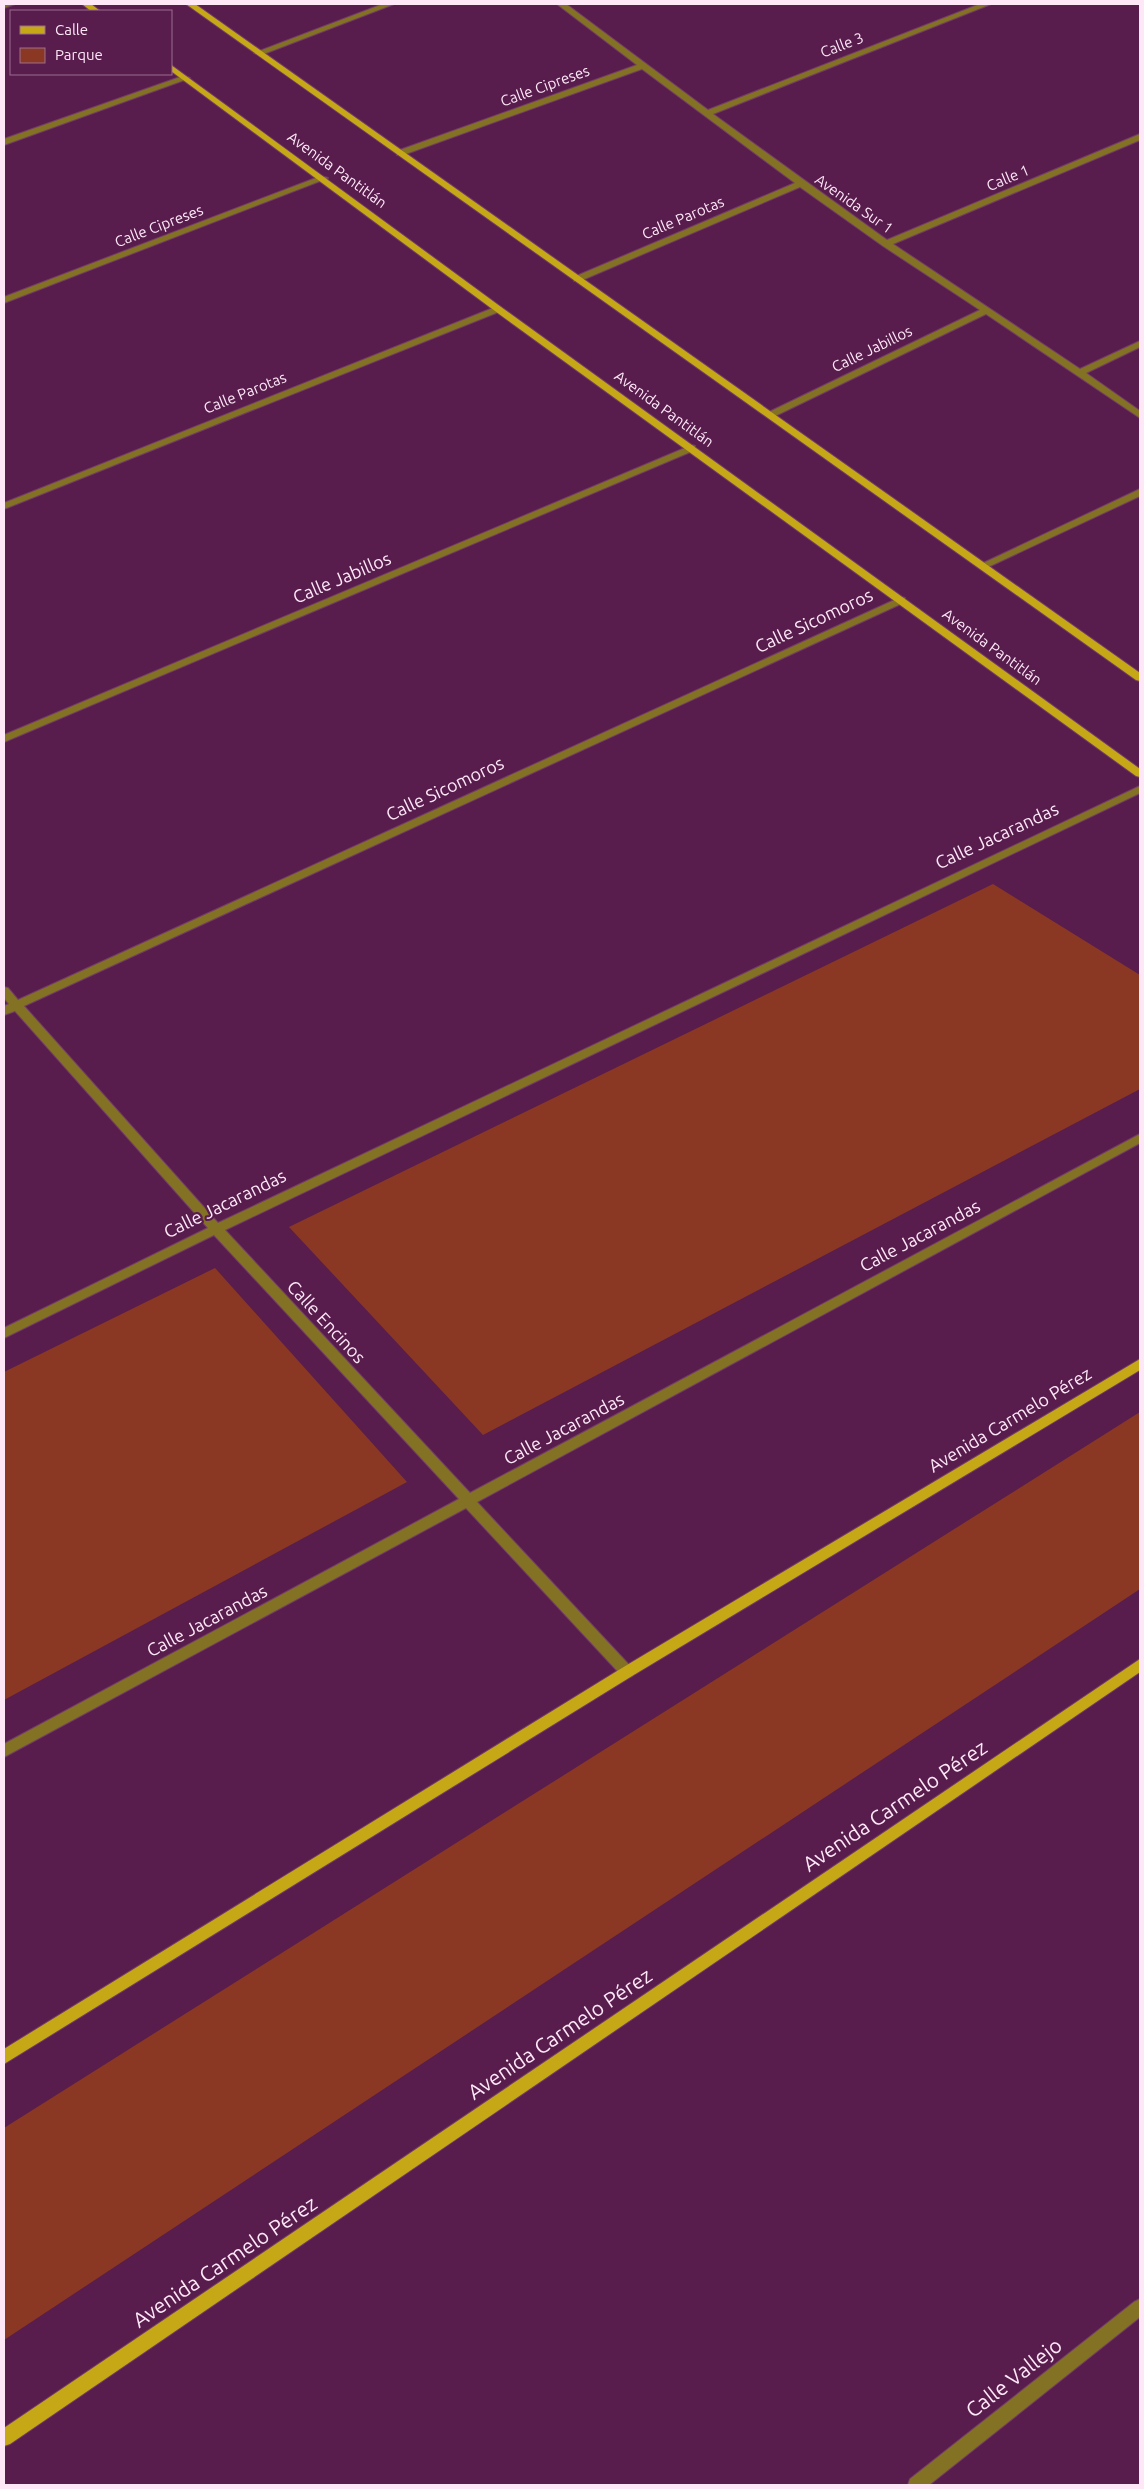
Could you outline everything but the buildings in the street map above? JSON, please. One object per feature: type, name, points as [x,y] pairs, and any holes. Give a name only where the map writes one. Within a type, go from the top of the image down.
[{"type":"main road","points":[[190,4],[1140,678]]},
{"type":"main road","name":"Avenida Pantitlán","points":[[172,68],[324,178],[498,309],[1140,774]]},
{"type":"main road","name":"Avenida Carmelo Pérez","points":[[4,2057],[627,1672],[1140,1364]]},
{"type":"main road","name":"Avenida Carmelo Pérez","points":[[4,2438],[1140,1666]]},
{"type":"street","points":[[4,6],[11,4]]},
{"type":"street","points":[[258,53],[390,4]]},
{"type":"street","name":"Avenida Sur 1","points":[[561,4],[801,184],[886,244],[1080,372],[1140,415]]},
{"type":"street","name":"Calle 3","points":[[708,113],[987,4]]},
{"type":"street","name":"Calle Cipreses","points":[[400,153],[644,65]]},
{"type":"street","points":[[4,142],[186,78]]},
{"type":"street","name":"Calle 1","points":[[886,244],[1140,137]]},
{"type":"street","name":"Calle Cipreses","points":[[4,300],[324,178]]},
{"type":"street","name":"Calle Parotas","points":[[577,279],[801,184]]},
{"type":"street","name":"Calle Parotas","points":[[4,506],[498,309]]},
{"type":"street","name":"Calle Jabillos","points":[[770,415],[987,310]]},
{"type":"street","points":[[1080,372],[1140,344]]},
{"type":"street","name":"Calle Jabillos","points":[[4,739],[692,448]]},
{"type":"street","points":[[982,566],[1140,492]]},
{"type":"street","name":"Calle Sicomoros","points":[[4,1011],[901,600]]},
{"type":"street","name":"Calle Jacarandas","points":[[4,1332],[216,1229],[1140,789]]},
{"type":"street","name":"Calle Encinos","points":[[4,992],[216,1229],[627,1672]]},
{"type":"street","name":"Calle Jacarandas","points":[[4,1751],[1140,1138]]},
{"type":"street","name":"Calle Vallejo","points":[[916,2485],[1140,2307]]},
{"type":"green space","points":[[993,884],[1140,975],[1140,1089],[483,1435],[289,1227]]},
{"type":"green space","points":[[215,1268],[407,1482],[4,1700],[4,1372]]},
{"type":"green space","points":[[1140,1412],[1140,1589],[4,2340],[4,2128]]}]
